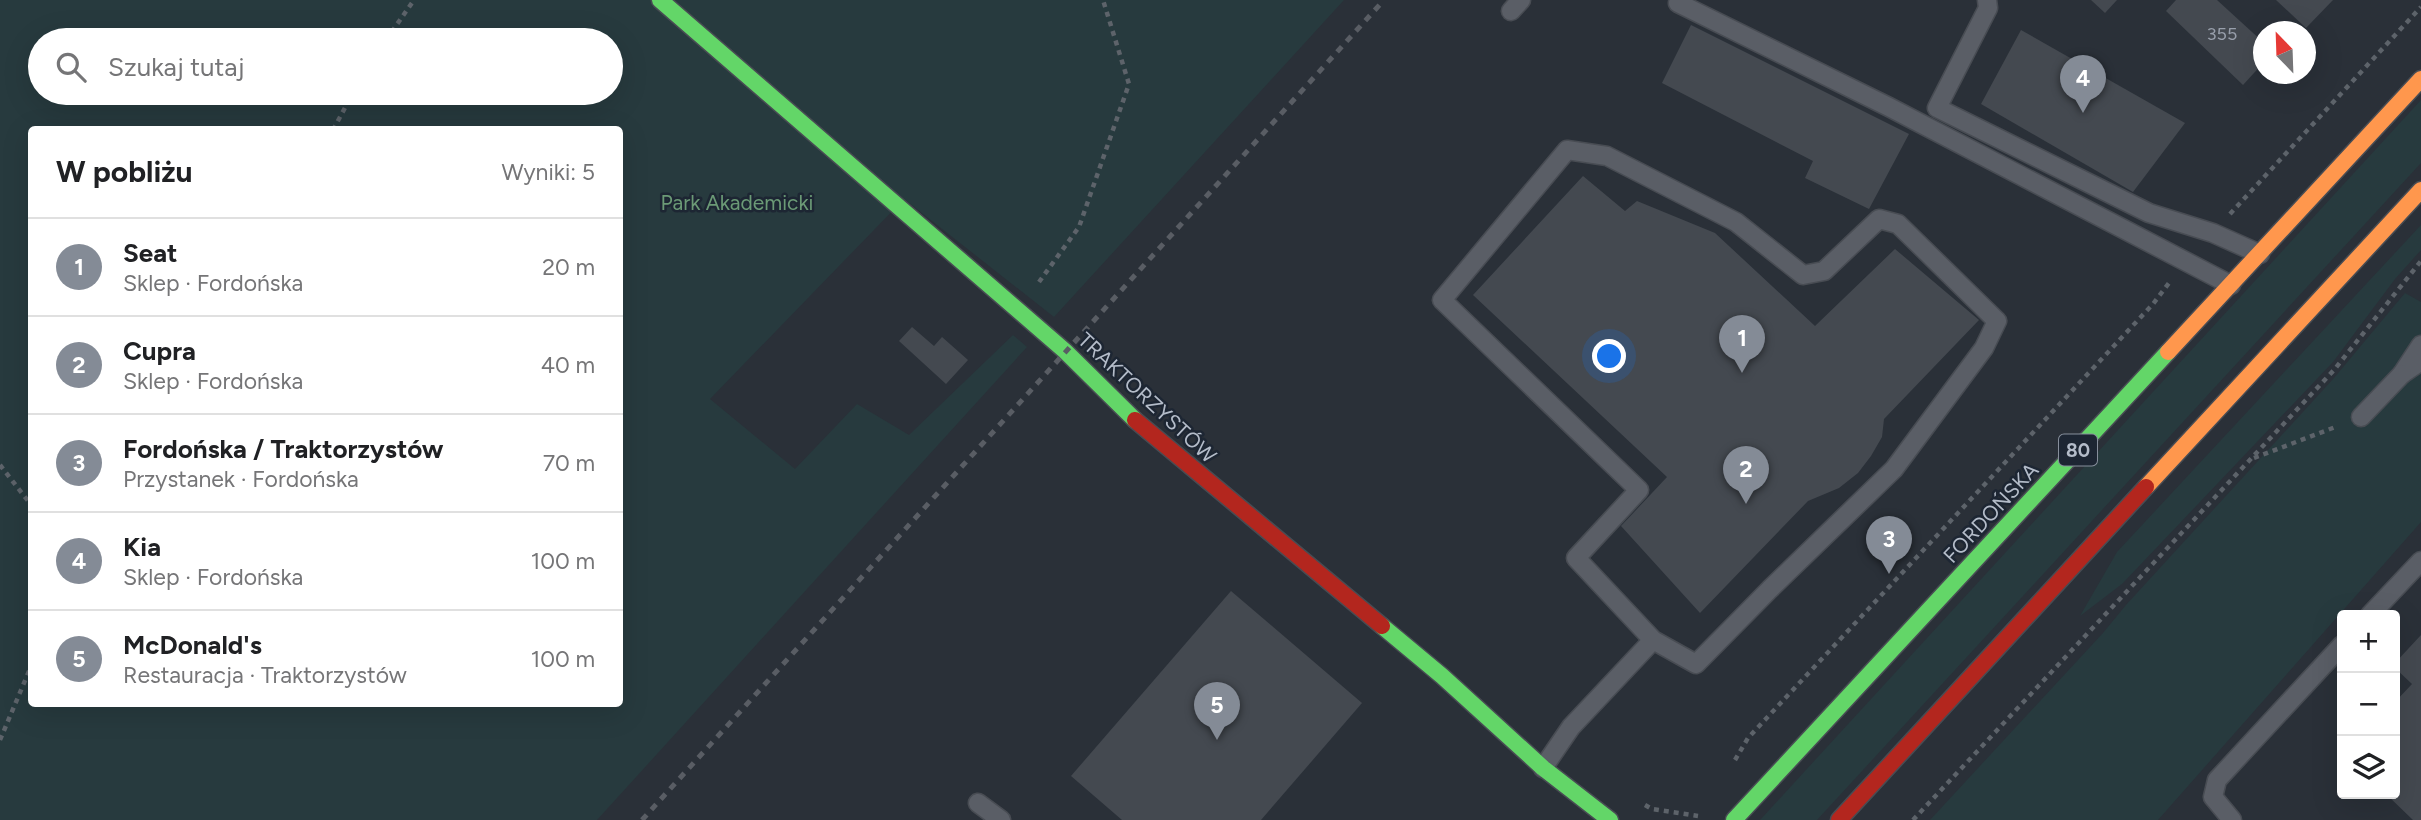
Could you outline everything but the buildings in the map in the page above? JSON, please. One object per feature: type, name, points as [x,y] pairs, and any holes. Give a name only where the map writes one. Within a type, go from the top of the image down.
[{"type":"main road","name":"TRAKTORZYSTÓW","points":[[660,0],[1065,351],[1131,417],[1441,676],[1543,768],[1610,820]]},
{"type":"main road","name":"FORDOŃSKA","points":[[1734,820],[2421,79]]},
{"type":"main road","points":[[1839,820],[2421,190]]},
{"type":"lane","points":[[1987,0],[1988,8],[1937,108],[2149,213],[2213,233],[2260,254]]},
{"type":"lane","points":[[1678,3],[1889,107],[2231,285]]},
{"type":"lane","points":[[1567,150],[1608,156],[1736,222],[1803,275],[1824,271],[1879,219],[1898,225],[1997,321],[1984,348],[1894,469],[1696,664],[1653,640],[1576,558],[1639,490],[1442,300],[1567,150]]},
{"type":"lane","points":[[2361,416],[2402,374],[2421,345]]},
{"type":"lane","points":[[2402,374],[2421,361]]},
{"type":"lane","points":[[2375,610],[2421,561]]},
{"type":"lane","points":[[1543,768],[1570,727],[1653,640]]},
{"type":"lane","points":[[2232,820],[2213,797],[2217,780],[2337,650]]},
{"type":"lane","points":[[978,803],[1001,820]]},
{"type":"path","points":[[394,28],[414,0]]},
{"type":"path","points":[[1036,287],[1079,227],[1129,84],[1103,0]]},
{"type":"path","points":[[2213,233],[2421,7]]},
{"type":"path","points":[[335,126],[347,105]]},
{"type":"path","points":[[1913,820],[2334,370],[2421,261]]},
{"type":"path","points":[[1735,761],[1748,738],[2153,304],[2186,262]]},
{"type":"path","points":[[2250,459],[2361,416]]},
{"type":"path","points":[[0,466],[28,501]]},
{"type":"path","points":[[0,740],[28,674]]},
{"type":"green space","name":"Park Akademicki","points":[[0,0],[1344,0],[1054,317],[904,199],[710,399],[795,469],[857,404],[909,435],[1013,335],[1027,347],[597,820],[0,820]]},
{"type":"green space","points":[[2421,100],[2421,163],[1817,820],[1760,820]]},
{"type":"green space","points":[[2421,225],[2421,250],[2395,279],[2333,362],[2122,584],[2080,616],[2117,552]]},
{"type":"green space","points":[[2405,293],[2421,302],[2421,522],[2343,610],[2337,610],[2337,617],[2158,820],[1930,820],[2103,633],[2334,378]]},
{"type":"railway","points":[[642,820],[1384,0]]},
{"type":"traffic: fast","points":[[660,0],[1065,351],[1135,420]]},
{"type":"traffic: fast","points":[[1734,820],[2168,352]]},
{"type":"traffic: fast","points":[[1382,626],[1442,676],[1543,768],[1610,820]]},
{"type":"traffic: slow","points":[[2168,352],[2421,79]]},
{"type":"traffic: slow","points":[[2146,487],[2421,190]]},
{"type":"traffic: jam","points":[[1135,420],[1382,626]]},
{"type":"traffic: jam","points":[[1839,820],[2146,487]]},
{"type":"place","name":"Kia","points":[[2083,113]]},
{"type":"place","name":"Seat","points":[[1742,373]]},
{"type":"place","name":"Cupra","points":[[1746,504]]},
{"type":"place","name":"Fordońska / Traktorzystów","points":[[1889,574]]},
{"type":"place","name":"McDonald's","points":[[1217,740]]}]
